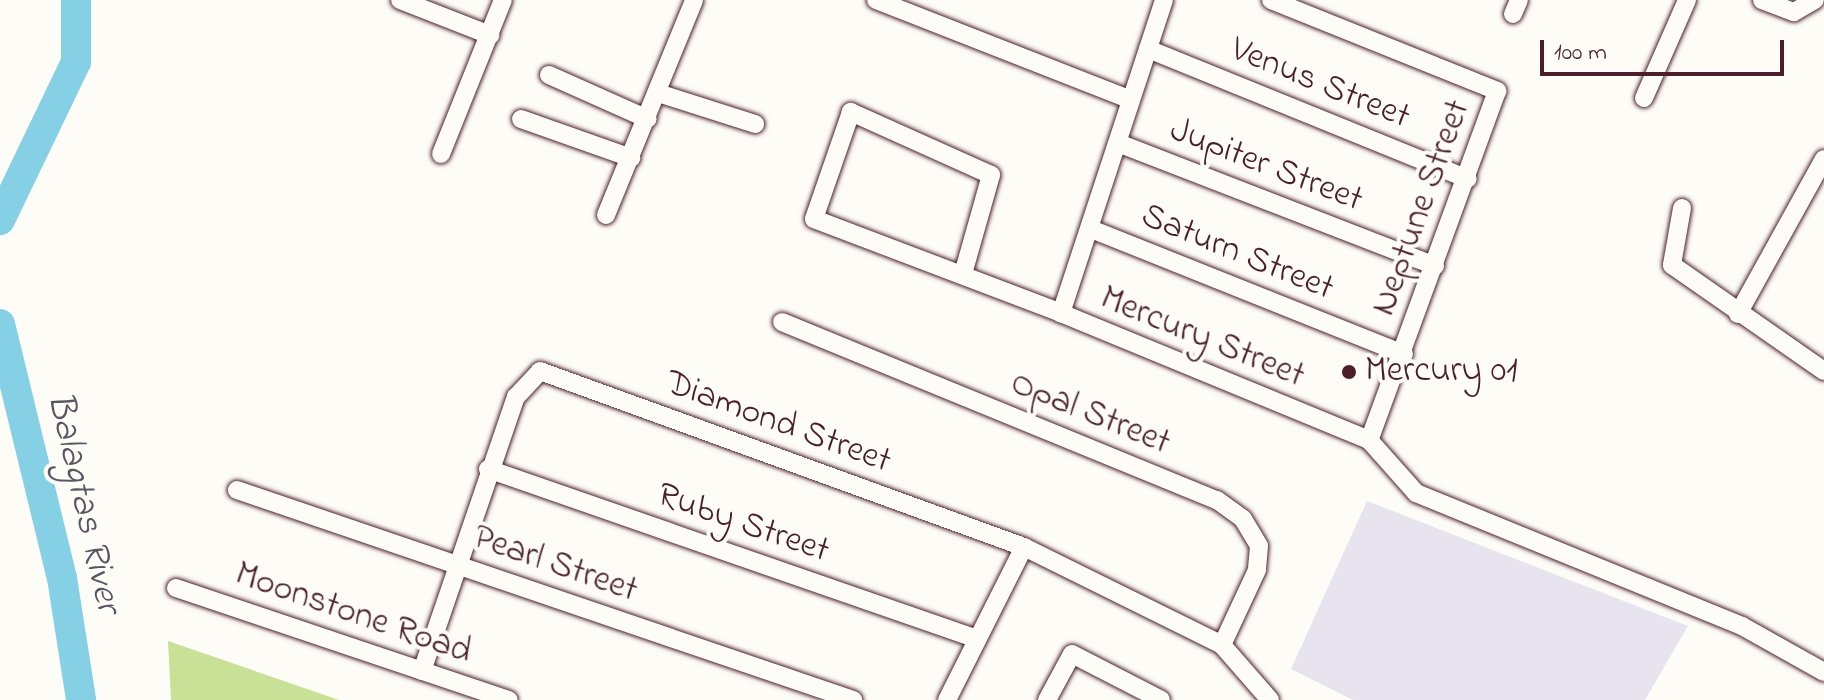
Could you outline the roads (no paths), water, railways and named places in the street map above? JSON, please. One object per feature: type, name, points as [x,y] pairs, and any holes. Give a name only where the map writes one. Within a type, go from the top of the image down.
[{"type":"street","points":[[400,0],[490,35]]},
{"type":"street","points":[[441,154],[503,0]]},
{"type":"street","points":[[606,215],[648,119],[694,0]]},
{"type":"street","points":[[876,0],[1128,99]]},
{"type":"street","name":"Mercury Street","points":[[1164,0],[1128,99],[1118,143],[1061,313],[1369,440],[1416,493],[1742,626],[1824,672]]},
{"type":"street","name":"Neptune Street","points":[[1271,0],[1490,83],[1497,105],[1369,440]]},
{"type":"street","points":[[1644,98],[1687,0]]},
{"type":"street","points":[[1762,0],[1803,12],[1815,0]]},
{"type":"street","name":"Venus Street","points":[[1148,49],[1468,179]]},
{"type":"street","points":[[549,75],[648,119]]},
{"type":"street","points":[[658,93],[755,124]]},
{"type":"street","points":[[963,274],[991,175],[851,112],[814,219],[1061,313]]},
{"type":"street","points":[[521,119],[631,158]]},
{"type":"street","name":"Jupiter Street","points":[[1118,143],[1435,266]]},
{"type":"street","points":[[1738,314],[1824,159]]},
{"type":"street","points":[[1682,208],[1672,265],[1738,314],[1824,371]]},
{"type":"street","name":"Saturn Street","points":[[1091,229],[1404,354]]},
{"type":"street","name":"Opal Street","points":[[782,322],[1234,513],[1259,546],[1257,570],[1222,645]]},
{"type":"street","name":"Diamond Street","points":[[422,671],[488,469],[516,397],[540,371],[1024,547],[1222,645],[1270,700]]},
{"type":"street","name":"Ruby Street","points":[[488,469],[977,639]]},
{"type":"street","name":"Pearl Street","points":[[237,490],[853,700]]},
{"type":"street","points":[[947,700],[1024,547]]},
{"type":"street","name":"Moonstone Road","points":[[176,588],[509,700]]},
{"type":"street","points":[[1047,700],[1072,654],[1161,700]]},
{"type":"waterway","name":"Balagtas River","points":[[0,220],[76,62],[76,0]]},
{"type":"waterway","name":"Balagtas River","points":[[0,324],[62,578],[81,700]]},
{"type":"place","name":"Mercury 01","points":[[1349,372]]}]
